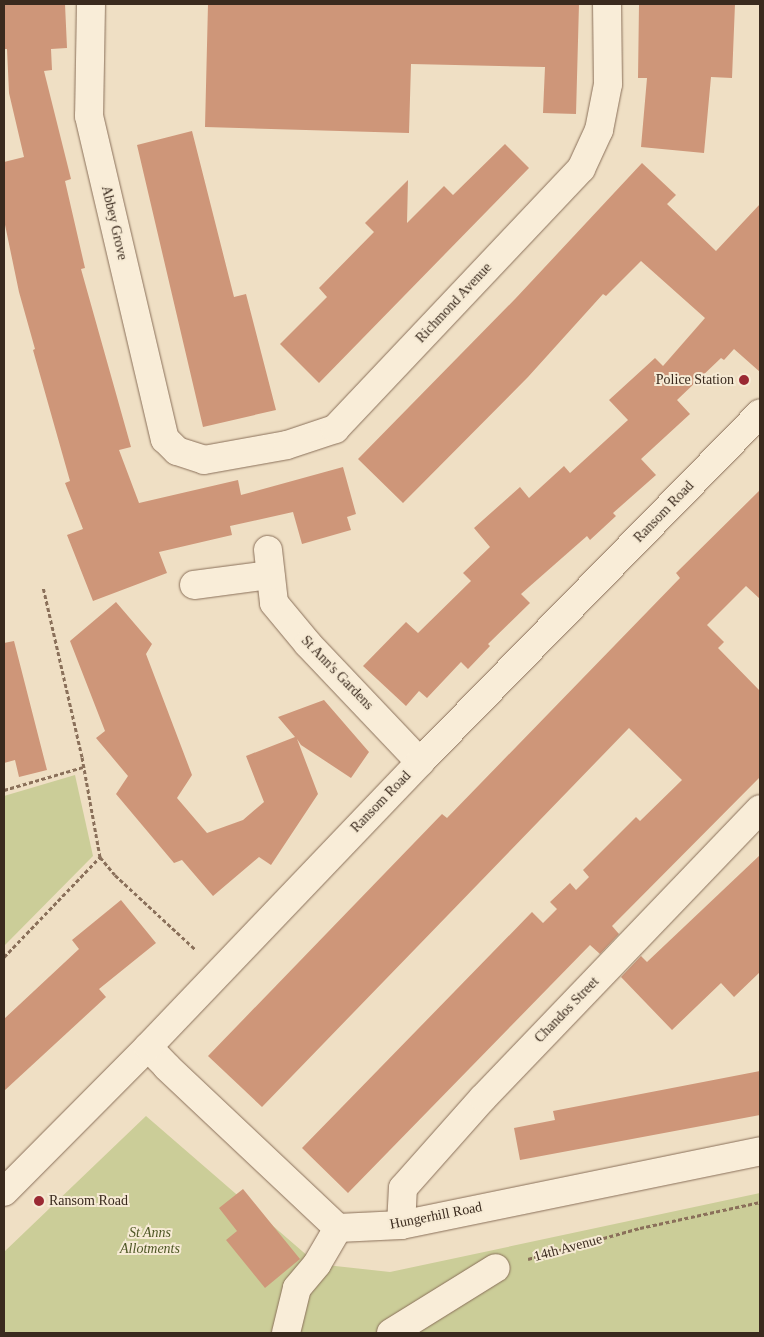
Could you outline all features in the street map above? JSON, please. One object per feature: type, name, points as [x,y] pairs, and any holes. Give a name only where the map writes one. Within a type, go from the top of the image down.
[{"type":"street","name":"Abbey Grove","points":[[91,4],[89,116],[165,438]]},
{"type":"street","name":"Richmond Avenue","points":[[165,438],[177,451],[204,460],[288,445],[335,429],[581,169],[599,130],[608,84],[607,4]]},
{"type":"street","name":"Ransom Road","points":[[4,1192],[148,1047],[420,762],[760,413]]},
{"type":"street","name":"St Ann's Gardens","points":[[194,585],[269,563],[274,603],[308,644],[420,762]]},
{"type":"street","name":"Chandos Street","points":[[401,1225],[403,1188],[483,1098],[760,809]]},
{"type":"street","points":[[148,1047],[338,1228],[317,1264],[297,1288],[286,1333]]},
{"type":"street","name":"Hungerhill Road","points":[[338,1228],[401,1225],[760,1151]]},
{"type":"street","points":[[391,1333],[496,1268]]},
{"type":"path","points":[[43,588],[84,768],[100,857],[115,875],[219,971]]},
{"type":"path","points":[[4,790],[84,768]]},
{"type":"path","points":[[4,957],[100,857]]},
{"type":"path","name":"14th Avenue","points":[[496,1268],[640,1228],[760,1202]]},
{"type":"green space","points":[[75,775],[93,856],[4,946],[4,796]]},
{"type":"green space","name":"St Anns Allotments","points":[[146,1116],[317,1264],[390,1272],[760,1193],[760,1333],[4,1333],[4,1252]]},
{"type":"building","points":[[4,4],[65,4],[67,48],[51,49],[52,70],[44,71],[71,179],[65,181],[85,268],[81,269],[131,447],[119,450],[139,503],[238,480],[241,495],[343,467],[356,514],[347,517],[351,530],[302,544],[293,512],[230,526],[232,535],[159,552],[167,573],[93,601],[67,535],[83,529],[65,483],[70,481],[33,350],[35,349],[19,292],[4,220],[4,162],[24,157],[9,93],[7,49],[4,49]]},
{"type":"building","points":[[208,4],[579,4],[576,114],[543,113],[545,67],[411,64],[409,133],[205,127]]},
{"type":"building","points":[[639,4],[735,4],[732,78],[711,77],[704,153],[641,147],[647,78],[638,78]]},
{"type":"building","points":[[192,131],[234,297],[246,294],[276,410],[203,427],[137,145]]},
{"type":"building","points":[[505,144],[529,168],[319,383],[280,344],[327,297],[319,288],[374,232],[365,223],[408,180],[407,223],[444,186],[453,195]]},
{"type":"building","points":[[642,163],[676,195],[667,204],[716,251],[760,204],[760,372],[734,349],[724,360],[721,358],[677,400],[690,414],[641,459],[656,475],[613,513],[616,516],[590,540],[587,536],[521,594],[530,603],[488,644],[490,646],[468,669],[461,662],[427,698],[419,691],[406,706],[363,666],[406,622],[418,633],[471,581],[463,573],[490,547],[474,528],[520,487],[529,498],[564,466],[570,473],[628,420],[609,400],[655,358],[663,366],[705,318],[641,261],[606,296],[603,294],[528,377],[403,503],[358,459],[516,298]]},
{"type":"building","points":[[760,490],[760,599],[746,586],[707,625],[724,642],[718,648],[760,691],[760,777],[612,926],[619,934],[600,954],[590,945],[348,1193],[302,1148],[532,912],[543,923],[557,909],[550,902],[570,883],[576,890],[589,877],[583,870],[636,817],[640,821],[682,780],[629,728],[262,1107],[208,1056],[442,814],[447,818],[680,578],[676,573]]},
{"type":"building","points":[[116,602],[152,644],[146,654],[192,775],[177,798],[207,833],[243,820],[264,802],[246,756],[295,737],[278,717],[324,700],[369,752],[351,778],[301,745],[297,739],[318,794],[271,865],[259,857],[213,896],[182,860],[174,863],[116,794],[128,776],[96,738],[105,731],[70,641]]},
{"type":"building","points":[[14,641],[47,770],[19,777],[15,760],[4,763],[4,643]]},
{"type":"building","points":[[760,855],[760,972],[734,997],[721,983],[672,1030],[621,977],[641,956],[647,962]]},
{"type":"building","points":[[121,900],[156,943],[99,989],[106,997],[4,1091],[4,1019],[79,949],[72,940]]},
{"type":"building","points":[[760,1071],[760,1115],[520,1160],[514,1128],[555,1120],[553,1111]]},
{"type":"building","points":[[243,1189],[300,1259],[265,1288],[226,1240],[237,1231],[219,1208]]},
{"type":"place","name":"Police Station","points":[[744,380]]},
{"type":"place","name":"Ransom Road","points":[[39,1201]]}]
